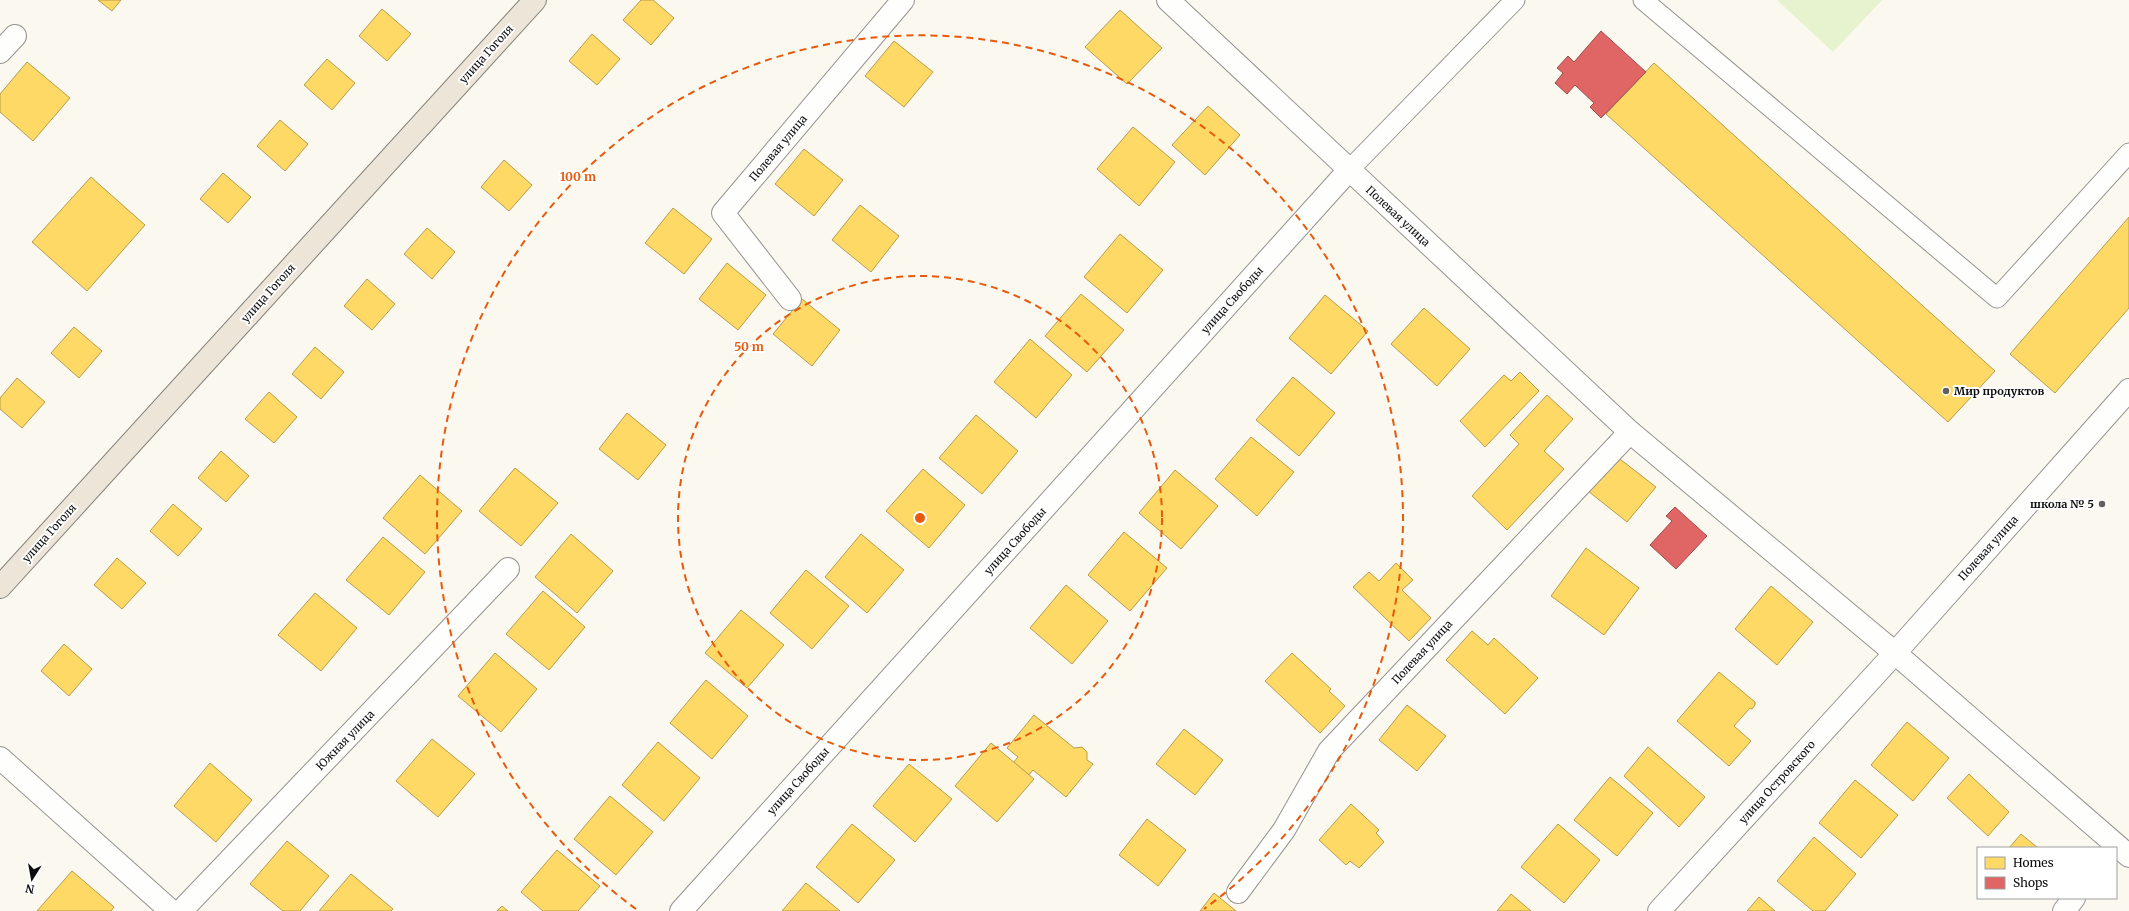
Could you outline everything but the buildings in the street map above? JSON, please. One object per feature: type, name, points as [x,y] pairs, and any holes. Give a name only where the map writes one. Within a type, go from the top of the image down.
[{"type":"main road","name":"улица Гоголя","points":[[0,587],[535,0]]},
{"type":"street","name":"Полевая улица","points":[[790,299],[723,213],[904,0]]},
{"type":"street","name":"Полевая улица","points":[[1168,0],[1630,432],[1895,653],[2117,847]]},
{"type":"street","points":[[0,52],[15,36]]},
{"type":"street","name":"улица Свободы","points":[[681,911],[1349,170]]},
{"type":"street","name":"Полевая улица","points":[[1895,653],[2129,390]]},
{"type":"street","name":"Полевая улица","points":[[1238,892],[1284,830],[1328,751],[1630,432]]},
{"type":"street","name":"Южная улица","points":[[181,911],[508,569]]},
{"type":"street","name":"улица Островского","points":[[1660,911],[1895,653]]},
{"type":"street","points":[[0,758],[171,911]]},
{"type":"street","points":[[2064,911],[2073,899]]},
{"type":"lane","points":[[1349,170],[1515,0]]},
{"type":"lane","points":[[1643,0],[1997,298],[2129,153]]},
{"type":"green space","points":[[1777,0],[1882,0],[1833,52]]},
{"type":"place","name":"Мир продуктов","points":[[1946,391]]},
{"type":"place","name":"школа № 5","points":[[2102,504]]}]
